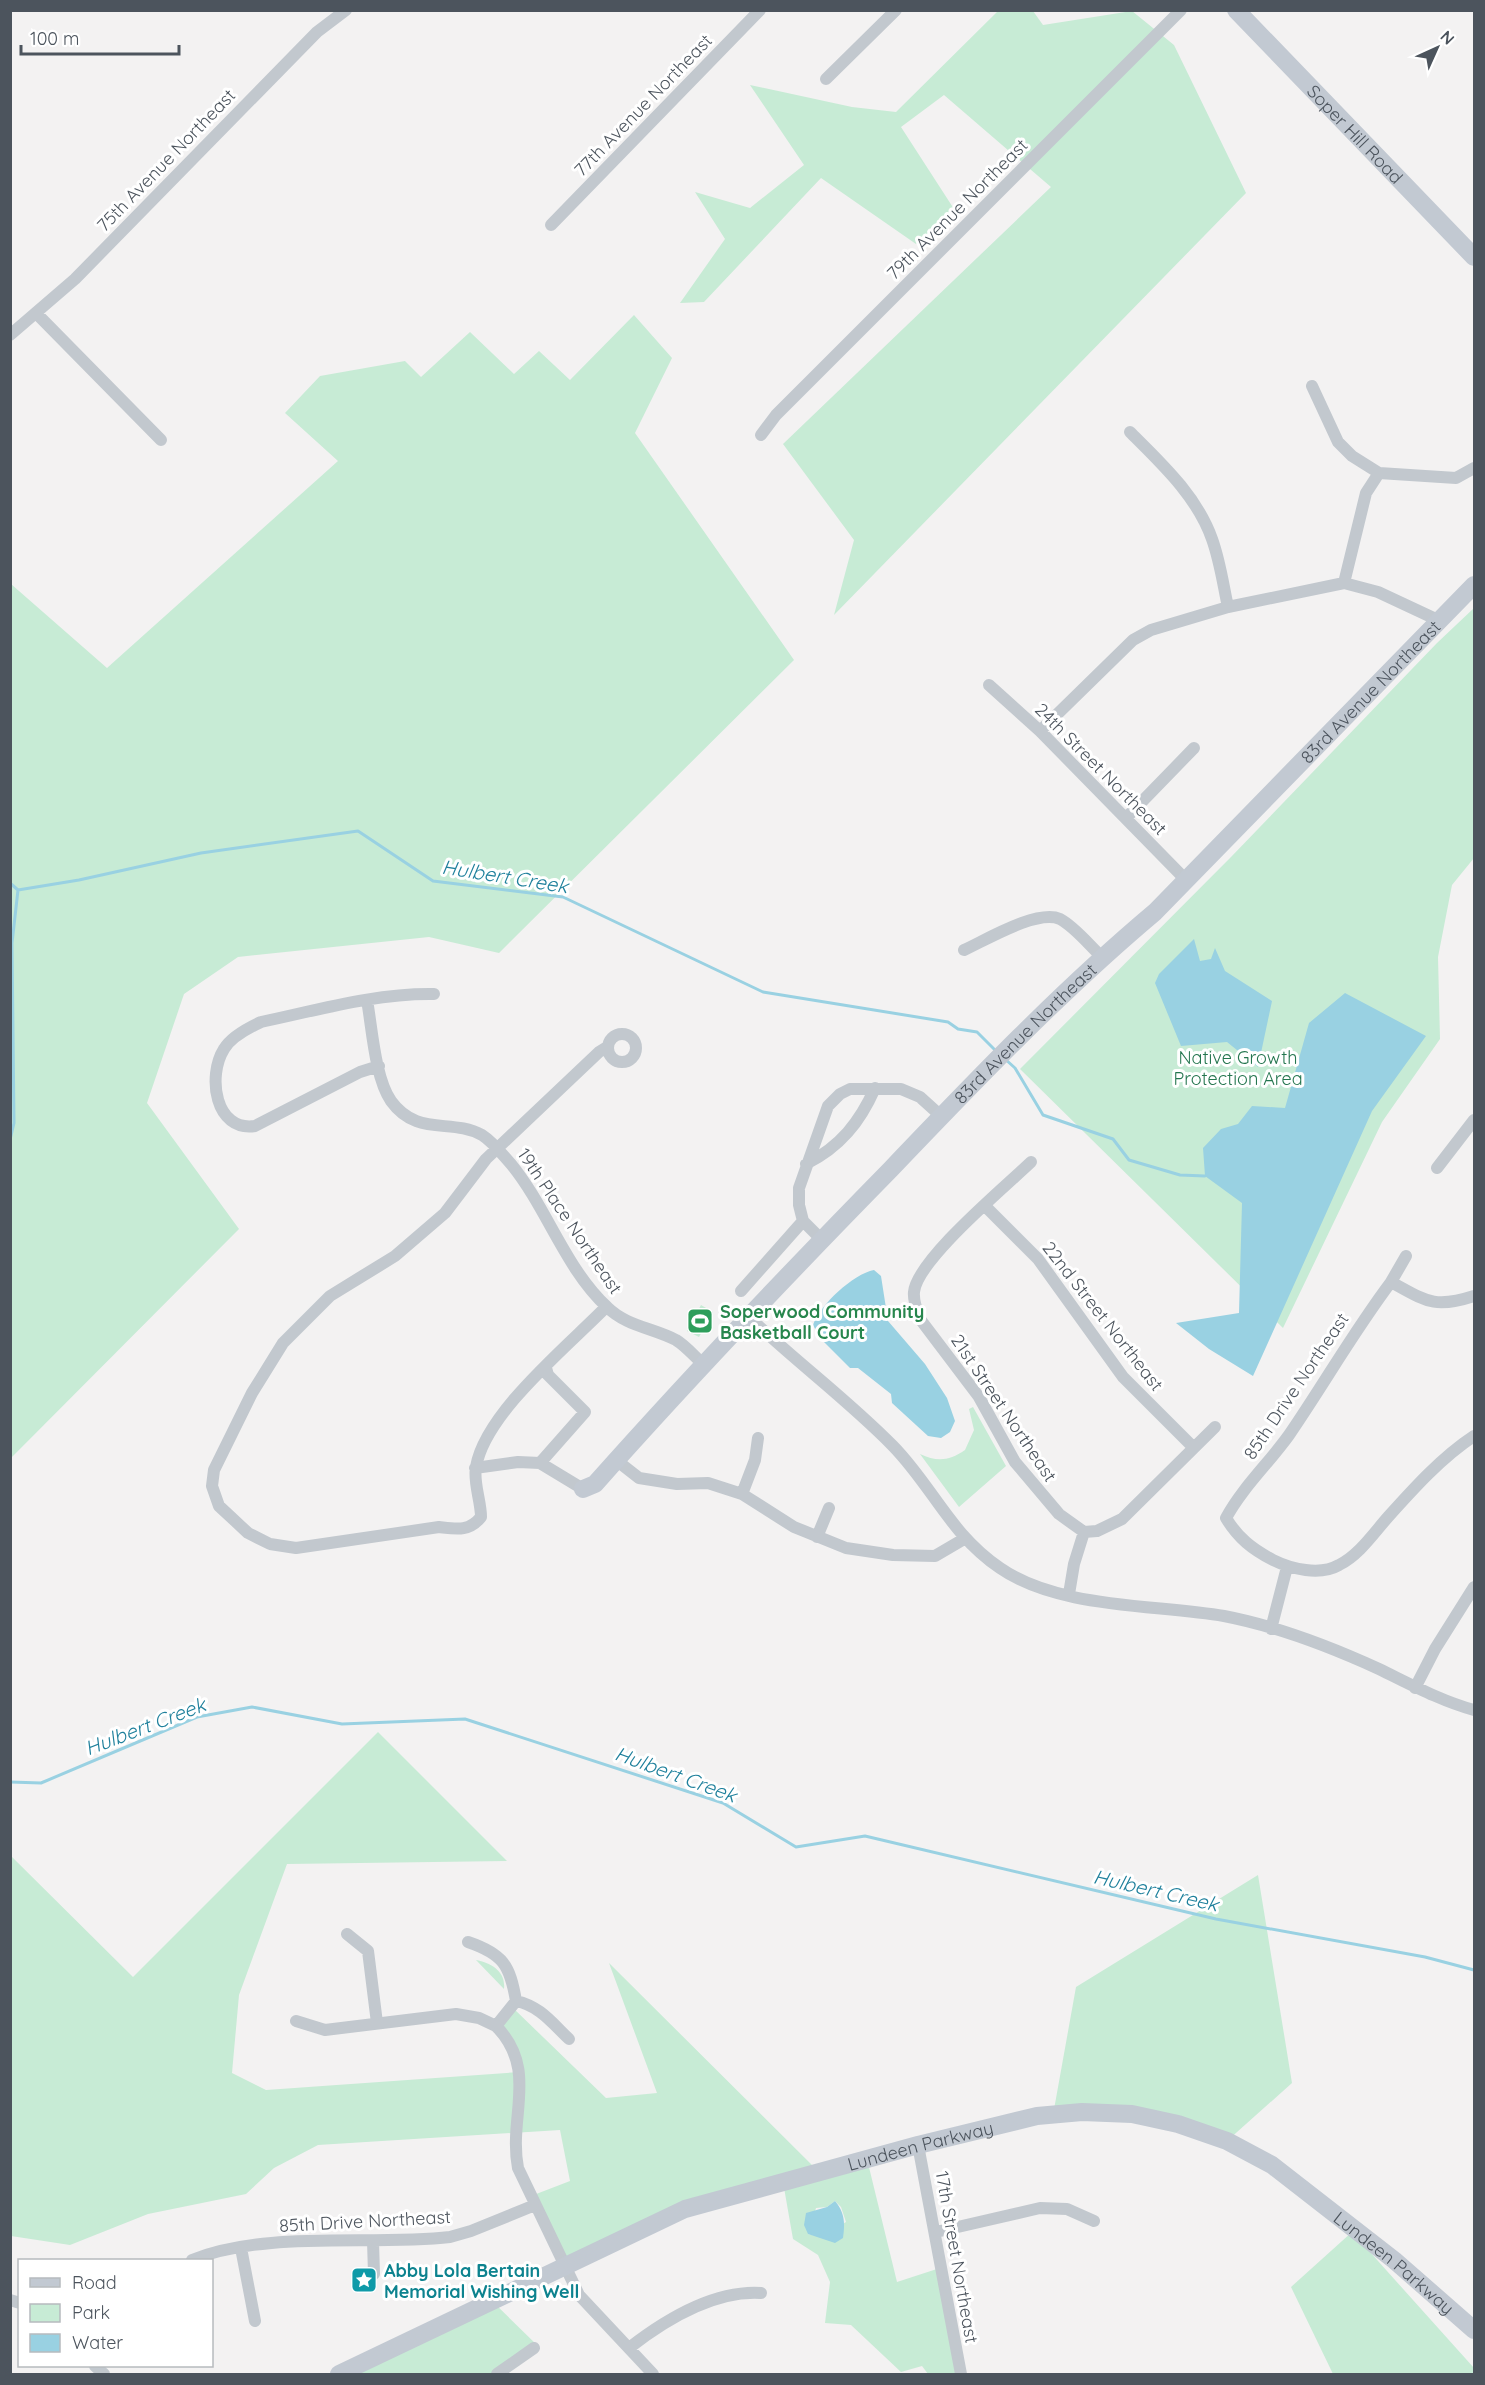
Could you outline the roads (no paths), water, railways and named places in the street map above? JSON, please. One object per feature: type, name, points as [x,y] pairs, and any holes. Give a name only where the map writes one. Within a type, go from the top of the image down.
[{"type":"street","name":"75th Avenue Northeast","points":[[10,335],[75,279],[317,32],[346,10]]},
{"type":"street","name":"77th Avenue Northeast","points":[[551,225],[760,10]]},
{"type":"street","points":[[826,79],[896,10]]},
{"type":"street","name":"79th Avenue Northeast","points":[[761,435],[783,408],[1181,10]]},
{"type":"street","name":"Soper Hill Road","points":[[1236,10],[1474,257]]},
{"type":"street","points":[[36,313],[161,440]]},
{"type":"street","points":[[1312,386],[1338,442],[1352,456],[1378,473],[1456,478],[1474,468]]},
{"type":"street","points":[[1130,432],[1168,470],[1201,516],[1212,537],[1228,607]]},
{"type":"street","points":[[1344,583],[1366,493],[1378,473]]},
{"type":"street","points":[[1040,731],[1133,640],[1150,630],[1228,607],[1344,583],[1378,592],[1440,621]]},
{"type":"street","name":"83rd Avenue Northeast","points":[[583,1489],[595,1484],[748,1316],[941,1116],[1102,957],[1155,912],[1474,585]]},
{"type":"street","name":"24th Street Northeast","points":[[989,685],[1040,731],[1127,817],[1186,880]]},
{"type":"street","points":[[1127,817],[1194,748]]},
{"type":"street","points":[[964,950],[1028,921],[1046,917],[1059,919],[1102,957]]},
{"type":"street","points":[[379,1066],[360,1072],[255,1126],[245,1127],[233,1123],[223,1113],[217,1096],[218,1065],[224,1049],[235,1038],[261,1022],[367,1000],[410,994],[434,994]]},
{"type":"street","name":"19th Place Northeast","points":[[367,1000],[385,1090],[402,1113],[424,1125],[463,1129],[482,1135],[497,1148],[532,1193],[582,1276],[606,1307],[621,1317],[677,1341],[703,1364]]},
{"type":"street","points":[[606,1307],[507,1405],[486,1437],[476,1468],[481,1517],[475,1525],[461,1530],[439,1527],[296,1548],[270,1544],[248,1533],[219,1506],[212,1486],[214,1470],[252,1393],[284,1343],[330,1296],[395,1256],[419,1237],[445,1213],[497,1148],[607,1047]]},
{"type":"street","points":[[806,1164],[827,1154],[847,1135],[865,1111],[875,1088]]},
{"type":"street","points":[[822,1239],[803,1221],[799,1205],[799,1188],[828,1106],[840,1094],[850,1089],[900,1089],[920,1097],[941,1116]]},
{"type":"street","points":[[1437,1168],[1474,1120]]},
{"type":"street","points":[[985,1206],[1031,1162]]},
{"type":"street","name":"21st Street Northeast","points":[[985,1206],[938,1251],[919,1278],[914,1292],[920,1319],[979,1397],[1015,1462],[1059,1514],[1084,1532]]},
{"type":"street","name":"22nd Street Northeast","points":[[985,1206],[1038,1259],[1123,1377],[1194,1447]]},
{"type":"street","points":[[741,1291],[803,1221]]},
{"type":"street","points":[[1406,1256],[1391,1282],[1435,1304],[1450,1304],[1474,1296]]},
{"type":"street","name":"85th Drive Northeast","points":[[1391,1282],[1366,1315],[1296,1425],[1268,1464],[1235,1500],[1226,1518],[1236,1534],[1257,1552],[1287,1567],[1316,1570],[1338,1566],[1362,1548],[1389,1515],[1456,1448],[1474,1436]]},
{"type":"street","points":[[748,1316],[893,1446],[964,1539],[999,1568],[1023,1582],[1132,1606],[1225,1617],[1271,1629],[1347,1656],[1415,1688],[1474,1710]]},
{"type":"street","points":[[540,1463],[585,1412],[549,1375],[546,1368]]},
{"type":"street","points":[[1070,1594],[1074,1564],[1084,1532],[1097,1531],[1122,1519],[1215,1426]]},
{"type":"street","points":[[742,1494],[755,1460],[758,1438]]},
{"type":"street","points":[[616,1460],[639,1478],[677,1484],[708,1483],[742,1494],[794,1527],[846,1548],[893,1555],[935,1556],[964,1539]]},
{"type":"street","points":[[476,1468],[518,1462],[540,1463],[583,1489]]},
{"type":"street","points":[[817,1537],[830,1508]]},
{"type":"street","points":[[1271,1629],[1287,1567]]},
{"type":"street","points":[[1415,1688],[1469,1609],[1474,1587]]},
{"type":"street","points":[[347,1934],[368,1951],[377,2023]]},
{"type":"street","points":[[468,1942],[489,1950],[504,1962],[513,1978],[516,2001],[496,2026]]},
{"type":"street","points":[[516,2001],[530,2004],[569,2039]]},
{"type":"street","points":[[296,2021],[325,2030],[456,2014],[479,2018],[496,2026],[508,2038],[520,2072],[515,2151],[518,2168],[579,2295],[653,2374]]},
{"type":"street","name":"Lundeen Parkway","points":[[339,2374],[685,2209],[918,2145],[1037,2116],[1082,2112],[1132,2114],[1178,2124],[1227,2141],[1272,2165],[1394,2260],[1474,2330]]},
{"type":"street","name":"17th Street Northeast","points":[[918,2145],[961,2374]]},
{"type":"street","name":"85th Drive Northeast","points":[[196,2259],[241,2248],[276,2244],[450,2237],[535,2205]]},
{"type":"street","points":[[936,2232],[1040,2208],[1067,2209],[1095,2221]]},
{"type":"street","points":[[373,2241],[374,2274]]},
{"type":"street","points":[[241,2248],[255,2321]]},
{"type":"street","points":[[629,2348],[667,2319],[739,2292],[761,2293]]},
{"type":"street","points":[[503,2373],[534,2348]]},
{"type":"water","points":[[1194,939],[1200,961],[1211,959],[1215,948],[1225,971],[1272,1001],[1258,1067],[1227,1042],[1181,1046],[1155,983],[1159,974]]},
{"type":"water","points":[[1345,993],[1426,1036],[1372,1111],[1253,1376],[1209,1349],[1176,1323],[1239,1313],[1242,1203],[1205,1176],[1203,1148],[1221,1129],[1238,1124],[1252,1106],[1285,1108],[1309,1023]]},
{"type":"water","points":[[874,1270],[881,1276],[888,1321],[925,1364],[947,1398],[955,1421],[950,1432],[941,1438],[928,1436],[892,1403],[891,1394],[858,1368],[850,1368],[820,1338],[813,1325],[838,1292],[857,1277]]},
{"type":"water","points":[[835,2201],[843,2218],[843,2238],[835,2243],[808,2234],[804,2225],[806,2213],[827,2207]]},
{"type":"waterway","name":"Hulbert Creek","points":[[18,890],[79,880],[201,853],[358,831],[433,881],[563,897],[763,992],[948,1022],[958,1029],[977,1032],[996,1051]]},
{"type":"waterway","name":"Hulbert Creek","points":[[10,883],[18,890],[12,943],[14,1123],[10,1140]]},
{"type":"waterway","points":[[1005,1059],[1015,1068],[1043,1115],[1113,1139],[1129,1160],[1180,1175],[1205,1176]]},
{"type":"waterway","name":"Hulbert Creek","points":[[10,1782],[41,1783],[197,1717],[252,1707],[342,1724],[465,1719],[723,1803],[796,1847],[865,1836],[1216,1919],[1425,1957],[1474,1970]]},
{"type":"place","name":"Soperwood Community Basketball Court","points":[[700,1321]]},
{"type":"place","name":"Abby Lola Bertain Memorial Wishing Well","points":[[364,2280]]},
{"type":"park label","name":"Native Growth Protection Area","points":[[1238,1067]]}]
